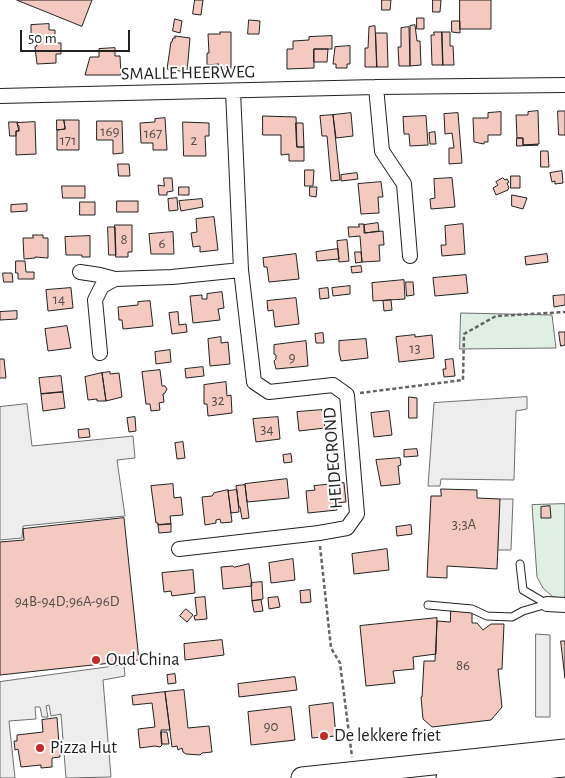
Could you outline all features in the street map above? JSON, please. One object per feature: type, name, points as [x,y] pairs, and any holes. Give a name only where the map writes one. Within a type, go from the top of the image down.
[{"type":"main road","points":[[302,778],[565,750]]},
{"type":"main road","points":[[447,778],[565,766]]},
{"type":"street","name":"SMALLE HEERWEG","points":[[0,96],[376,87],[565,85]]},
{"type":"street","points":[[376,87],[382,151],[404,184],[410,256]]},
{"type":"street","name":"HEIDEGROND","points":[[179,548],[319,533],[347,528],[357,514],[347,395],[333,386],[269,392],[254,382],[241,270],[232,91]]},
{"type":"street","points":[[80,272],[100,275],[115,280],[172,277],[241,270]]},
{"type":"street","points":[[100,353],[96,300],[102,286],[115,280]]},
{"type":"street","points":[[547,604],[565,605]]},
{"type":"lane","points":[[520,564],[523,590],[547,604]]},
{"type":"lane","points":[[428,605],[472,609],[487,616],[512,617],[522,611],[547,604]]},
{"type":"path","points":[[347,395],[463,380],[464,334],[496,316],[565,312]]},
{"type":"path","points":[[319,533],[331,648],[340,664],[354,772]]},
{"type":"green space","points":[[461,313],[552,315],[556,348],[460,349]]},
{"type":"green space","points":[[565,504],[565,598],[553,597],[543,588],[537,577],[532,505]]},
{"type":"shaded area","points":[[527,397],[527,409],[516,411],[514,480],[441,479],[440,486],[428,486],[434,403]]},
{"type":"shaded area","points":[[27,404],[32,446],[133,436],[135,458],[117,460],[125,516],[23,526],[22,538],[0,540],[0,407]]},
{"type":"shaded area","points":[[500,499],[513,499],[511,550],[498,550]]},
{"type":"shaded area","points":[[536,634],[550,635],[550,717],[536,717]]},
{"type":"shaded area","points":[[124,665],[125,676],[103,680],[111,777],[66,778],[61,714],[51,716],[49,705],[46,706],[48,717],[42,717],[40,707],[35,707],[36,719],[9,721],[15,778],[0,778],[0,682]]},
{"type":"building","points":[[17,0],[92,0],[82,26]]},
{"type":"building","points":[[195,0],[203,0],[201,15],[193,14]]},
{"type":"building","points":[[382,0],[391,0],[390,10],[382,10]]},
{"type":"building","points":[[433,0],[441,0],[440,12],[433,12]]},
{"type":"building","points":[[460,0],[491,0],[491,29],[460,29]]},
{"type":"building","points":[[417,18],[424,18],[424,29],[417,29]]},
{"type":"building","points":[[175,19],[182,21],[180,33],[173,31]]},
{"type":"building","points":[[249,20],[260,21],[259,34],[248,34]]},
{"type":"building","points":[[452,21],[460,21],[460,33],[452,32]]},
{"type":"building","points":[[49,24],[49,30],[55,30],[55,43],[61,43],[61,54],[56,54],[56,63],[37,64],[35,47],[37,46],[36,40],[31,40],[31,25]]},
{"type":"building","points":[[415,25],[417,41],[420,41],[421,65],[410,66],[410,26]]},
{"type":"building","points":[[375,26],[377,67],[365,67],[365,48],[368,48],[369,27]]},
{"type":"building","points":[[409,27],[410,66],[399,66],[398,47],[401,47],[401,28]]},
{"type":"building","points":[[220,32],[231,32],[231,69],[219,69],[219,64],[207,65],[207,53],[209,53],[208,34],[220,34]]},
{"type":"building","points":[[434,32],[442,32],[443,65],[432,65],[431,35],[434,35]]},
{"type":"building","points":[[442,32],[450,32],[450,46],[453,46],[454,65],[443,65]]},
{"type":"building","points":[[376,33],[387,33],[388,67],[377,67]]},
{"type":"building","points":[[175,36],[190,38],[187,72],[167,69],[171,42]]},
{"type":"building","points":[[332,36],[332,49],[314,49],[314,68],[287,69],[287,49],[293,49],[293,41],[309,40],[309,37]]},
{"type":"building","points":[[350,46],[350,64],[347,64],[347,68],[336,68],[336,64],[333,64],[335,47]]},
{"type":"building","points":[[115,48],[115,56],[120,56],[121,75],[85,75],[90,57],[99,57],[99,49]]},
{"type":"building","points":[[314,49],[328,49],[327,62],[314,62]]},
{"type":"building","points":[[538,111],[539,144],[523,145],[523,138],[517,138],[516,115],[528,115],[528,112]]},
{"type":"building","points":[[558,111],[565,111],[565,135],[559,135]]},
{"type":"building","points":[[501,112],[501,135],[488,135],[488,142],[484,142],[484,144],[474,142],[473,118],[488,118],[488,113]]},
{"type":"building","points":[[351,113],[353,136],[336,138],[333,115]]},
{"type":"building","points":[[458,113],[462,163],[449,164],[449,148],[454,148],[452,133],[445,134],[444,114]]},
{"type":"building","points":[[333,115],[340,180],[331,181],[327,136],[322,136],[320,116]]},
{"type":"building","points":[[263,116],[296,117],[297,147],[304,147],[304,161],[289,161],[289,154],[281,155],[281,135],[263,135]]},
{"type":"building","points":[[426,116],[428,145],[410,146],[409,134],[404,134],[403,117]]},
{"type":"building","points":[[165,118],[167,150],[153,150],[153,143],[141,143],[140,123],[155,122],[155,119]]},
{"type":"building","points":[[57,120],[64,120],[65,129],[57,130]]},
{"type":"building","points":[[64,120],[79,120],[79,150],[57,150],[57,130],[65,129]]},
{"type":"building","points":[[97,121],[122,121],[123,153],[113,154],[113,140],[97,140]]},
{"type":"building","points":[[9,122],[18,122],[19,131],[16,131],[16,136],[10,136]]},
{"type":"building","points":[[35,122],[36,154],[16,155],[16,131],[19,131],[17,123]]},
{"type":"building","points":[[183,122],[209,123],[209,136],[205,136],[206,156],[184,156]]},
{"type":"building","points":[[296,123],[303,123],[304,147],[297,147]]},
{"type":"building","points":[[435,132],[436,144],[430,144],[429,133]]},
{"type":"building","points":[[517,138],[523,138],[523,145],[538,145],[517,146]]},
{"type":"building","points":[[541,151],[548,151],[549,167],[541,167]]},
{"type":"building","points":[[118,164],[129,164],[130,176],[119,176]]},
{"type":"building","points":[[305,170],[314,170],[313,186],[305,186]]},
{"type":"building","points":[[562,171],[563,183],[555,184],[555,181],[552,182],[550,173]]},
{"type":"building","points":[[357,173],[358,179],[341,181],[341,175]]},
{"type":"building","points":[[511,176],[520,176],[520,188],[511,188]]},
{"type":"building","points":[[164,178],[172,178],[173,191],[167,192],[167,195],[159,195],[158,185],[164,186]]},
{"type":"building","points":[[452,178],[455,207],[431,209],[430,199],[435,198],[434,179]]},
{"type":"building","points":[[503,178],[509,182],[507,183],[509,188],[496,195],[493,188],[498,185],[496,182]]},
{"type":"building","points":[[381,182],[383,197],[378,197],[379,213],[361,214],[358,184]]},
{"type":"building","points":[[62,186],[85,186],[85,198],[63,198]]},
{"type":"building","points":[[179,187],[189,187],[189,195],[179,195]]},
{"type":"building","points":[[310,187],[317,187],[316,197],[310,196]]},
{"type":"building","points":[[512,195],[527,198],[523,209],[512,206]]},
{"type":"building","points":[[177,198],[178,210],[169,211],[168,199]]},
{"type":"building","points":[[202,199],[203,207],[181,211],[179,201]]},
{"type":"building","points":[[117,201],[138,201],[138,212],[117,212]]},
{"type":"building","points":[[80,202],[95,202],[95,215],[80,215]]},
{"type":"building","points":[[27,204],[27,211],[11,212],[11,205]]},
{"type":"building","points":[[214,217],[218,250],[200,252],[200,246],[193,247],[191,233],[197,232],[196,219]]},
{"type":"building","points":[[378,223],[379,231],[365,233],[364,225]]},
{"type":"building","points":[[359,224],[364,224],[364,233],[383,231],[384,245],[379,245],[380,261],[362,262],[360,236],[349,237],[348,227],[359,227]]},
{"type":"building","points":[[463,224],[465,254],[442,256],[441,245],[446,245],[445,226]]},
{"type":"building","points":[[115,225],[132,225],[132,252],[128,252],[128,257],[116,257]]},
{"type":"building","points":[[108,227],[115,227],[116,255],[109,255]]},
{"type":"building","points":[[173,232],[174,254],[151,254],[149,234]]},
{"type":"building","points":[[33,235],[43,235],[43,238],[48,238],[48,258],[35,257],[24,259],[23,238],[33,238]]},
{"type":"building","points":[[90,236],[90,257],[66,255],[65,237]]},
{"type":"building","points":[[347,240],[349,261],[339,262],[337,241]]},
{"type":"building","points":[[338,249],[339,259],[317,261],[316,252]]},
{"type":"building","points":[[355,252],[361,252],[362,262],[356,263]]},
{"type":"building","points":[[296,254],[299,279],[269,282],[267,267],[264,267],[263,258]]},
{"type":"building","points":[[547,254],[548,262],[526,265],[525,257]]},
{"type":"building","points":[[16,261],[25,261],[26,272],[34,272],[34,279],[18,279]]},
{"type":"building","points":[[361,266],[362,272],[352,273],[351,267]]},
{"type":"building","points":[[3,273],[12,273],[13,282],[4,282]]},
{"type":"building","points":[[466,275],[468,293],[435,296],[433,278]]},
{"type":"building","points":[[404,280],[405,299],[373,301],[372,283]]},
{"type":"building","points":[[406,282],[413,282],[414,295],[407,296]]},
{"type":"building","points":[[350,286],[350,294],[333,296],[332,288]]},
{"type":"building","points":[[71,288],[73,308],[48,311],[46,290]]},
{"type":"building","points":[[328,288],[329,298],[320,299],[319,289]]},
{"type":"building","points":[[222,292],[224,308],[218,309],[220,320],[193,323],[190,296],[202,295],[202,299],[207,299],[207,294]]},
{"type":"building","points":[[565,295],[565,305],[554,307],[553,296]]},
{"type":"building","points":[[296,298],[299,324],[275,327],[273,310],[268,311],[267,301]]},
{"type":"building","points":[[391,300],[392,310],[384,311],[383,301]]},
{"type":"building","points":[[150,301],[153,326],[123,329],[122,320],[119,320],[118,307],[138,305],[138,302]]},
{"type":"building","points":[[17,311],[17,319],[0,320],[0,312]]},
{"type":"building","points":[[178,312],[179,325],[186,324],[187,332],[172,334],[169,313]]},
{"type":"building","points":[[67,326],[71,348],[48,351],[45,329]]},
{"type":"building","points":[[559,332],[565,332],[565,345],[561,346]]},
{"type":"building","points":[[323,333],[324,343],[316,343],[315,334]]},
{"type":"building","points":[[415,335],[415,337],[432,335],[434,358],[399,362],[396,337]]},
{"type":"building","points":[[221,337],[221,343],[228,342],[230,364],[210,366],[208,339]]},
{"type":"building","points":[[366,339],[368,358],[341,361],[339,341]]},
{"type":"building","points":[[306,341],[308,366],[276,369],[274,345]]},
{"type":"building","points":[[170,350],[171,362],[156,364],[155,352]]},
{"type":"building","points":[[0,359],[4,359],[6,378],[0,378]]},
{"type":"building","points":[[453,359],[455,376],[444,377],[443,369],[446,369],[445,360]]},
{"type":"building","points":[[203,367],[204,376],[186,378],[185,369]]},
{"type":"building","points":[[160,370],[162,386],[165,386],[167,389],[163,394],[164,402],[159,403],[160,410],[151,411],[150,404],[146,404],[142,372]]},
{"type":"building","points":[[110,372],[110,374],[119,373],[122,397],[106,401],[102,373]]},
{"type":"building","points":[[102,373],[106,401],[88,400],[85,377]]},
{"type":"building","points":[[61,376],[63,392],[41,394],[39,378]]},
{"type":"building","points":[[226,382],[227,396],[231,395],[232,413],[208,416],[207,404],[204,404],[204,385]]},
{"type":"building","points":[[63,392],[65,408],[43,411],[41,394]]},
{"type":"building","points":[[409,397],[417,398],[417,418],[409,418]]},
{"type":"building","points":[[322,410],[325,428],[299,431],[297,412]]},
{"type":"building","points":[[389,411],[392,435],[374,437],[371,413]]},
{"type":"building","points":[[135,417],[136,431],[129,432],[127,418]]},
{"type":"building","points":[[278,417],[280,439],[256,442],[253,419]]},
{"type":"building","points":[[89,429],[90,437],[79,438],[78,430]]},
{"type":"building","points":[[183,442],[185,458],[177,459],[175,443]]},
{"type":"building","points":[[417,449],[418,456],[404,457],[404,450]]},
{"type":"building","points":[[291,454],[292,462],[284,463],[283,455]]},
{"type":"building","points":[[400,458],[401,465],[398,466],[400,484],[381,486],[376,460]]},
{"type":"building","points":[[287,479],[289,498],[247,502],[245,484]]},
{"type":"building","points":[[344,483],[346,502],[336,503],[334,484]]},
{"type":"building","points":[[173,484],[174,498],[181,497],[183,515],[170,516],[171,524],[158,525],[156,523],[151,486]]},
{"type":"building","points":[[334,484],[337,510],[308,513],[306,491],[315,490],[314,486]]},
{"type":"building","points":[[245,485],[249,518],[242,519],[236,486]]},
{"type":"building","points":[[441,489],[477,490],[477,498],[500,499],[497,569],[447,566],[447,578],[427,577],[431,496],[441,496]]},
{"type":"building","points":[[228,490],[232,522],[221,523],[220,519],[216,520],[216,523],[205,525],[202,497],[212,496],[214,493]]},
{"type":"building","points":[[237,490],[239,512],[231,513],[228,491]]},
{"type":"building","points":[[550,506],[551,518],[541,518],[541,507]]},
{"type":"building","points":[[124,518],[139,660],[0,675],[0,542],[24,540],[23,529]]},
{"type":"building","points":[[171,524],[171,532],[159,533],[158,525]]},
{"type":"building","points":[[411,525],[412,534],[397,536],[396,527]]},
{"type":"building","points":[[387,549],[389,570],[354,574],[352,554]]},
{"type":"building","points":[[293,559],[295,580],[271,583],[269,563]]},
{"type":"building","points":[[249,564],[252,586],[223,589],[221,567]]},
{"type":"building","points":[[193,570],[195,593],[172,596],[171,591],[164,592],[162,573]]},
{"type":"building","points":[[262,582],[263,599],[252,601],[251,583]]},
{"type":"building","points":[[310,590],[311,602],[301,603],[300,591]]},
{"type":"building","points":[[205,597],[207,619],[195,620],[194,616],[197,615],[195,598]]},
{"type":"building","points":[[278,597],[280,607],[269,609],[268,598]]},
{"type":"building","points":[[261,600],[263,611],[254,612],[252,601]]},
{"type":"building","points":[[186,609],[193,615],[187,622],[180,616]]},
{"type":"building","points":[[451,611],[472,612],[472,623],[477,623],[483,630],[491,624],[504,624],[502,669],[498,669],[502,707],[491,720],[432,727],[423,719],[421,697],[424,661],[435,661],[437,621],[450,622]]},
{"type":"building","points":[[437,618],[436,654],[413,657],[414,669],[393,671],[395,683],[366,686],[360,626]]},
{"type":"building","points":[[222,640],[224,655],[185,660],[184,644]]},
{"type":"building","points":[[561,641],[565,641],[565,678]]},
{"type":"building","points":[[175,674],[176,683],[168,684],[167,675]]},
{"type":"building","points":[[295,677],[297,690],[239,697],[238,684]]},
{"type":"building","points":[[184,690],[188,728],[209,726],[212,752],[200,755],[186,754],[182,748],[178,750],[177,746],[172,747],[165,692]]},
{"type":"building","points":[[165,692],[170,730],[161,730],[162,745],[160,747],[140,748],[138,729],[155,727],[152,703],[133,705],[132,696]]},
{"type":"building","points":[[333,703],[336,736],[312,738],[309,706]]},
{"type":"building","points":[[291,707],[295,740],[251,745],[248,712]]},
{"type":"building","points":[[57,718],[60,757],[52,758],[52,767],[41,768],[41,765],[21,767],[18,749],[15,750],[14,741],[17,741],[17,735],[43,732],[42,720]]},
{"type":"building","points":[[161,732],[167,732],[169,744],[162,744]]},
{"type":"place","name":"Oud China","points":[[96,660]]},
{"type":"place","name":"De lekkere friet","points":[[324,736]]},
{"type":"place","name":"Pizza Hut","points":[[40,748]]}]
